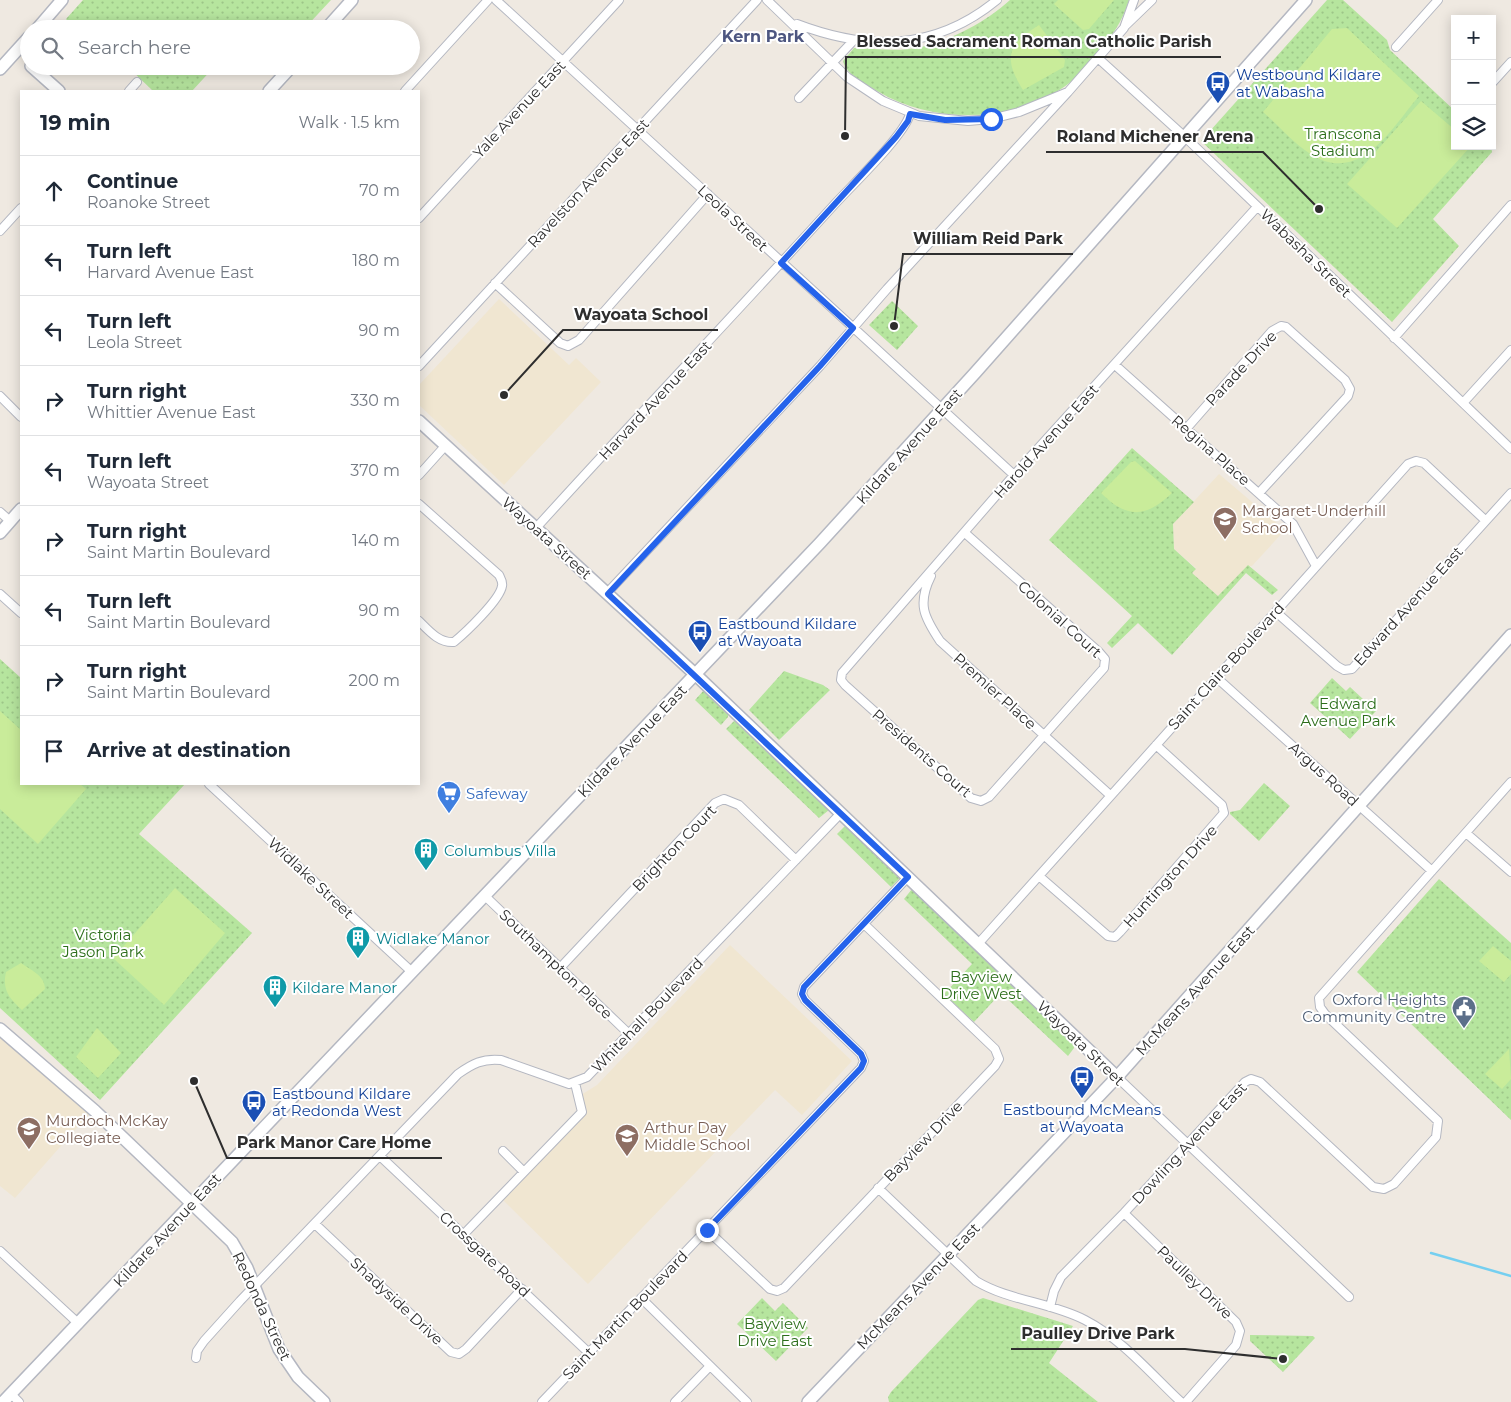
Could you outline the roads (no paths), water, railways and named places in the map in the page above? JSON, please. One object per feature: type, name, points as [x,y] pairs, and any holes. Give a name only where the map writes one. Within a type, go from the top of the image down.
[{"type":"street","points":[[44,20],[62,0]]},
{"type":"street","points":[[334,20],[352,0]]},
{"type":"street","points":[[420,75],[488,0]]},
{"type":"street","name":"Leola Street","points":[[496,0],[1014,476]]},
{"type":"street","name":"Yale Avenue East","points":[[420,217],[620,0]]},
{"type":"street","name":"Ravelston Avenue East","points":[[420,365],[757,0]]},
{"type":"street","points":[[766,0],[861,88],[910,114],[945,120],[991,119],[1018,112],[1068,92]]},
{"type":"street","points":[[792,23],[835,38],[853,41],[897,42],[919,38],[967,21],[997,0]]},
{"type":"street","points":[[1124,28],[1134,0]]},
{"type":"street","points":[[608,594],[820,366],[1099,59],[1124,28],[1152,0]]},
{"type":"street","name":"Kildare Avenue East","points":[[11,1399],[192,1203],[696,675],[942,410],[1306,0]]},
{"type":"street","points":[[1396,47],[1438,0]]},
{"type":"street","points":[[798,98],[853,41]]},
{"type":"street","points":[[0,69],[20,47]]},
{"type":"street","points":[[16,52],[20,56]]},
{"type":"street","name":"Wabasha Street","points":[[1099,59],[1258,207],[1511,449]]},
{"type":"street","points":[[1496,79],[1511,62]]},
{"type":"street","points":[[41,75],[58,90]]},
{"type":"street","points":[[270,90],[284,75]]},
{"type":"street","points":[[406,90],[420,75]]},
{"type":"street","points":[[130,90],[137,82]]},
{"type":"street","name":"Harvard Avenue East","points":[[536,528],[896,137],[908,121],[910,114]]},
{"type":"street","points":[[495,283],[560,343],[568,346],[578,340],[708,194]]},
{"type":"street","points":[[1394,338],[1511,205]]},
{"type":"street","name":"Harold Avenue East","points":[[841,680],[845,668],[1014,476],[1258,207]]},
{"type":"street","points":[[0,231],[20,209]]},
{"type":"street","name":"Parade Drive","points":[[1186,429],[1272,331],[1282,326],[1346,380],[1350,389],[1348,396],[1259,493]]},
{"type":"street","points":[[1463,403],[1511,350]]},
{"type":"street","name":"Regina Place","points":[[1115,365],[1293,524],[1316,566]]},
{"type":"street","points":[[0,396],[20,416]]},
{"type":"street","name":"Wayoata Street","points":[[420,422],[696,675],[1349,1297]]},
{"type":"street","points":[[420,474],[446,445]]},
{"type":"street","name":"Saint Claire Boulevard","points":[[978,944],[1408,464],[1416,461],[1424,463],[1485,520]]},
{"type":"street","name":"Edward Avenue East","points":[[1276,612],[1337,666],[1344,670],[1352,669],[1511,493]]},
{"type":"street","points":[[420,505],[499,575],[502,580],[502,587],[496,598],[454,642],[446,643],[420,622]]},
{"type":"street","points":[[0,533],[20,510]]},
{"type":"street","points":[[0,512],[10,521]]},
{"type":"street","name":"Colonial Court","points":[[965,533],[1105,659],[1104,668],[1044,735]]},
{"type":"street","name":"Premier Place","points":[[935,568],[925,588],[922,606],[928,623],[940,641],[1110,795]]},
{"type":"street","points":[[0,594],[20,612]]},
{"type":"street","name":"McMeans Avenue East","points":[[808,1402],[1118,1077],[1511,635]]},
{"type":"street","name":"Argus Road","points":[[1217,678],[1432,871]]},
{"type":"street","name":"Presidents Court","points":[[841,680],[973,799],[981,801],[989,797],[1044,735]]},
{"type":"street","name":"Huntington Drive","points":[[1039,876],[1108,936],[1115,936],[1133,918],[1224,813],[1222,805],[1156,745]]},
{"type":"street","name":"Dowling Avenue East","points":[[1050,1307],[1054,1291],[1061,1277],[1124,1213],[1245,1082],[1251,1079],[1260,1082],[1373,1187],[1389,1188],[1433,1141],[1438,1132],[1438,1120],[1325,1014],[1320,1007],[1319,998],[1511,782]]},
{"type":"street","name":"Widlake Street","points":[[210,785],[412,972]]},
{"type":"street","name":"Brighton Court","points":[[560,968],[715,803],[724,799],[739,805],[796,860]]},
{"type":"street","name":"Whitehall Boulevard","points":[[196,1358],[197,1351],[204,1341],[458,1074],[482,1060],[501,1060],[560,1082],[575,1083],[587,1078],[841,814]]},
{"type":"street","points":[[1466,833],[1511,872]]},
{"type":"street","name":"Saint Martin Boulevard","points":[[542,1402],[861,1068],[864,1061],[861,1054],[805,1000],[802,994],[804,987],[908,877]]},
{"type":"street","name":"Southampton Place","points":[[484,895],[628,1034]]},
{"type":"street","name":"Bayview Drive","points":[[707,1230],[770,1289],[777,1291],[784,1288],[995,1066],[999,1058],[995,1049],[864,924]]},
{"type":"street","name":"Redonda Street","points":[[0,1029],[95,1112],[232,1242],[248,1268],[279,1349],[298,1377],[324,1402]]},
{"type":"street","points":[[464,1234],[582,1112],[575,1083]]},
{"type":"street","points":[[504,1152],[524,1172]]},
{"type":"street","name":"Crossgate Road","points":[[380,1156],[589,1353]]},
{"type":"street","points":[[878,1188],[976,1281],[990,1289],[1050,1307],[1084,1320],[1108,1334],[1182,1402]]},
{"type":"street","name":"Paulley Drive","points":[[1124,1213],[1236,1322],[1240,1331],[1236,1345],[1186,1402]]},
{"type":"street","name":"Shadyside Drive","points":[[315,1224],[451,1352],[459,1354],[466,1349],[522,1289]]},
{"type":"street","points":[[0,1251],[79,1324]]},
{"type":"street","points":[[641,1298],[747,1402]]},
{"type":"street","points":[[675,1402],[710,1366]]},
{"type":"waterway","points":[[1431,1253],[1511,1276]]},
{"type":"place","name":"Westbound Kildare at Wabasha","points":[[1218,104]]},
{"type":"place","name":"Blessed Sacrament Roman Catholic Parish","points":[[845,136]]},
{"type":"place","name":"Roland Michener Arena","points":[[1319,209]]},
{"type":"place","name":"William Reid Park","points":[[894,326]]},
{"type":"place","name":"Wayoata School","points":[[504,395]]},
{"type":"place","name":"Margaret-Underhill School","points":[[1225,540]]},
{"type":"place","name":"Eastbound Kildare at Wayoata","points":[[700,653]]},
{"type":"place","name":"Safeway","points":[[449,814]]},
{"type":"place","name":"Columbus Villa","points":[[426,871]]},
{"type":"place","name":"Widlake Manor","points":[[358,959]]},
{"type":"place","name":"Kildare Manor","points":[[275,1008]]},
{"type":"place","name":"Oxford Heights Community Centre","points":[[1464,1029]]},
{"type":"place","name":"Park Manor Care Home","points":[[194,1081]]},
{"type":"place","name":"Eastbound McMeans at Wayoata","points":[[1082,1099]]},
{"type":"place","name":"Eastbound Kildare at Redonda West","points":[[254,1123]]},
{"type":"place","name":"Murdoch McKay Collegiate","points":[[29,1150]]},
{"type":"place","name":"Arthur Day Middle School","points":[[627,1157]]},
{"type":"place","name":"Paulley Drive Park","points":[[1283,1359]]},
{"type":"district","name":"Kern Park","points":[[763,36]]},
{"type":"park label","name":"Transcona Stadium","points":[[1343,142]]},
{"type":"park label","name":"Edward Avenue Park","points":[[1348,712]]},
{"type":"park label","name":"Victoria Jason Park","points":[[103,942]]},
{"type":"park label","name":"Bayview Drive West","points":[[981,984]]},
{"type":"park label","name":"Bayview Drive East","points":[[775,1332]]}]
